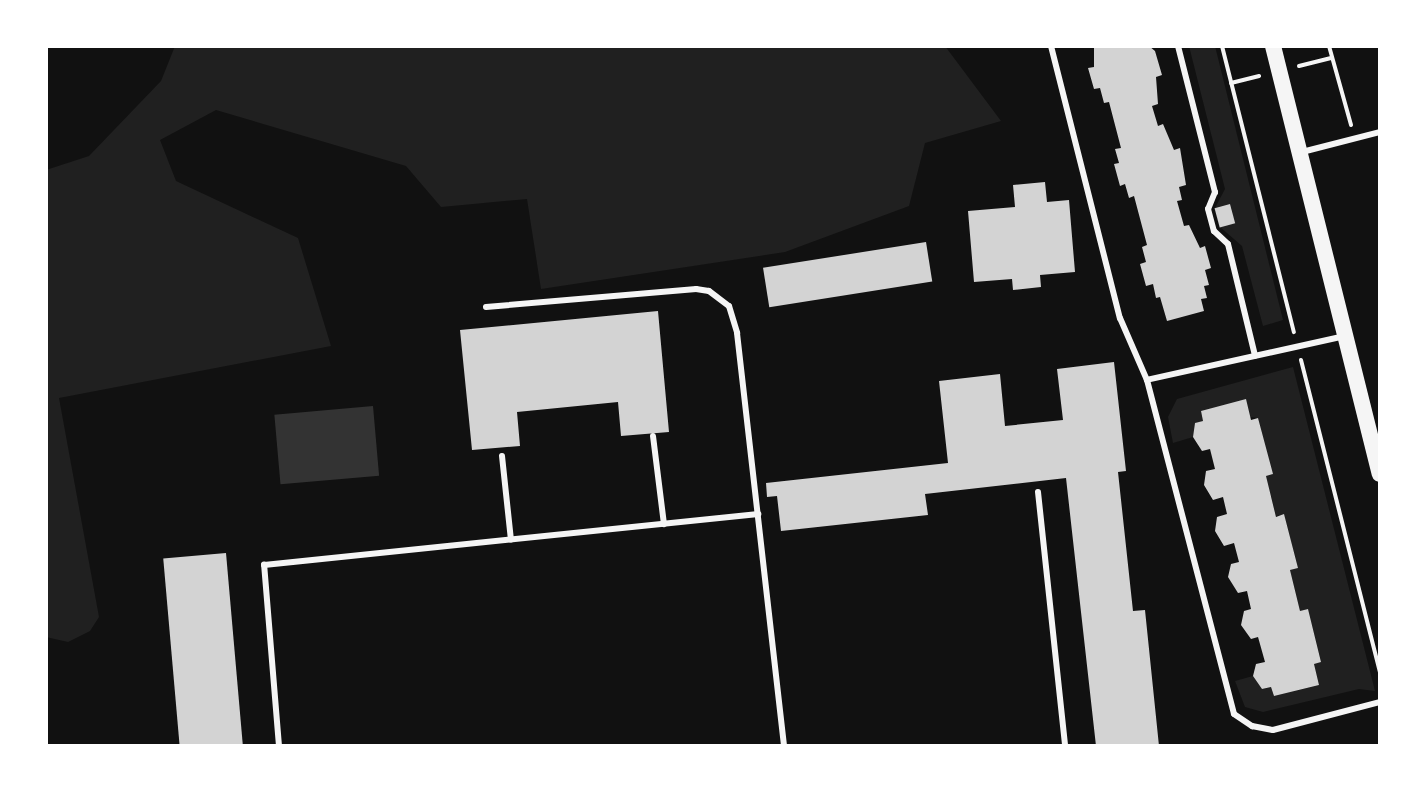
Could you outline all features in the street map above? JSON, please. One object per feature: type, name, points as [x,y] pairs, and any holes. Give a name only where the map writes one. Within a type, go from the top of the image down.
[{"type":"main road","points":[[1273,46],[1380,474]]},
{"type":"lane","points":[[1051,46],[1120,318],[1147,380],[1234,714],[1252,726],[1273,730],[1380,702]]},
{"type":"lane","points":[[1178,46],[1215,192],[1208,209],[1214,231],[1228,244],[1255,356]]},
{"type":"lane","points":[[1299,153],[1378,132],[1380,144]]},
{"type":"lane","points":[[486,307],[685,290],[721,298],[734,317],[784,746]]},
{"type":"lane","points":[[1147,380],[1345,336]]},
{"type":"lane","points":[[653,436],[664,524]]},
{"type":"lane","points":[[502,456],[511,540]]},
{"type":"lane","points":[[1038,492],[1065,746]]},
{"type":"lane","points":[[279,746],[264,565],[758,514]]},
{"type":"path","points":[[1329,46],[1355,139]]},
{"type":"shaded area","points":[[175,46],[945,46],[1001,121],[925,143],[909,206],[785,252],[541,289],[527,199],[441,207],[406,166],[216,110],[160,140],[176,181],[298,238],[331,346],[59,398],[99,617],[90,631],[68,642],[46,637],[46,170],[89,156],[161,81]]},
{"type":"shaded area","points":[[1189,46],[1215,46],[1283,320],[1263,326],[1242,246],[1220,227],[1235,222],[1230,204],[1215,208],[1225,189]]},
{"type":"shaded area","points":[[1293,367],[1375,691],[1359,689],[1263,712],[1245,707],[1235,681],[1253,676],[1262,689],[1271,687],[1274,696],[1319,685],[1314,664],[1321,661],[1308,609],[1300,611],[1290,570],[1298,568],[1284,515],[1276,516],[1266,476],[1272,474],[1258,418],[1201,411],[1203,421],[1195,423],[1193,437],[1173,443],[1168,417],[1177,399]]},
{"type":"shaded area","points":[[373,406],[379,476],[280,484],[274,415]]},
{"type":"building","points":[[1094,46],[1149,46],[1155,51],[1162,75],[1156,77],[1158,104],[1152,106],[1158,126],[1163,124],[1174,150],[1180,148],[1186,185],[1179,187],[1182,200],[1177,201],[1184,226],[1189,225],[1200,248],[1205,246],[1211,268],[1205,270],[1209,285],[1204,286],[1207,298],[1201,299],[1204,311],[1167,321],[1153,284],[1146,286],[1140,264],[1146,262],[1142,247],[1147,245],[1134,196],[1129,198],[1125,184],[1120,186],[1114,164],[1119,163],[1115,149],[1121,148],[1109,102],[1104,103],[1100,88],[1094,89],[1088,68],[1094,67]]},
{"type":"building","points":[[1045,182],[1047,202],[1069,200],[1075,272],[1040,275],[1041,287],[1013,290],[1012,279],[974,282],[968,211],[1015,207],[1013,185]]},
{"type":"building","points":[[1230,204],[1235,223],[1220,227],[1215,208]]},
{"type":"building","points":[[926,242],[932,282],[769,307],[763,268]]},
{"type":"building","points":[[658,311],[669,432],[621,436],[618,402],[517,412],[520,446],[472,450],[460,330]]},
{"type":"building","points":[[1114,362],[1126,471],[1118,472],[1133,611],[1145,610],[1159,746],[1096,746],[1066,478],[925,494],[928,515],[781,531],[777,496],[767,497],[766,483],[948,463],[939,381],[1000,374],[1005,426],[1063,420],[1057,369]]},
{"type":"building","points":[[1246,399],[1251,420],[1258,418],[1273,474],[1266,476],[1276,517],[1284,514],[1298,568],[1290,570],[1300,611],[1308,609],[1321,662],[1314,664],[1319,685],[1274,696],[1271,687],[1262,689],[1253,676],[1256,664],[1265,662],[1258,637],[1251,639],[1241,625],[1244,611],[1251,609],[1247,591],[1238,593],[1228,577],[1231,564],[1239,562],[1234,543],[1224,546],[1215,531],[1217,517],[1227,514],[1223,497],[1213,500],[1204,485],[1206,471],[1215,469],[1210,449],[1202,451],[1193,437],[1195,423],[1203,421],[1201,411]]},
{"type":"building","points":[[226,553],[243,746],[180,746],[163,558]]}]
